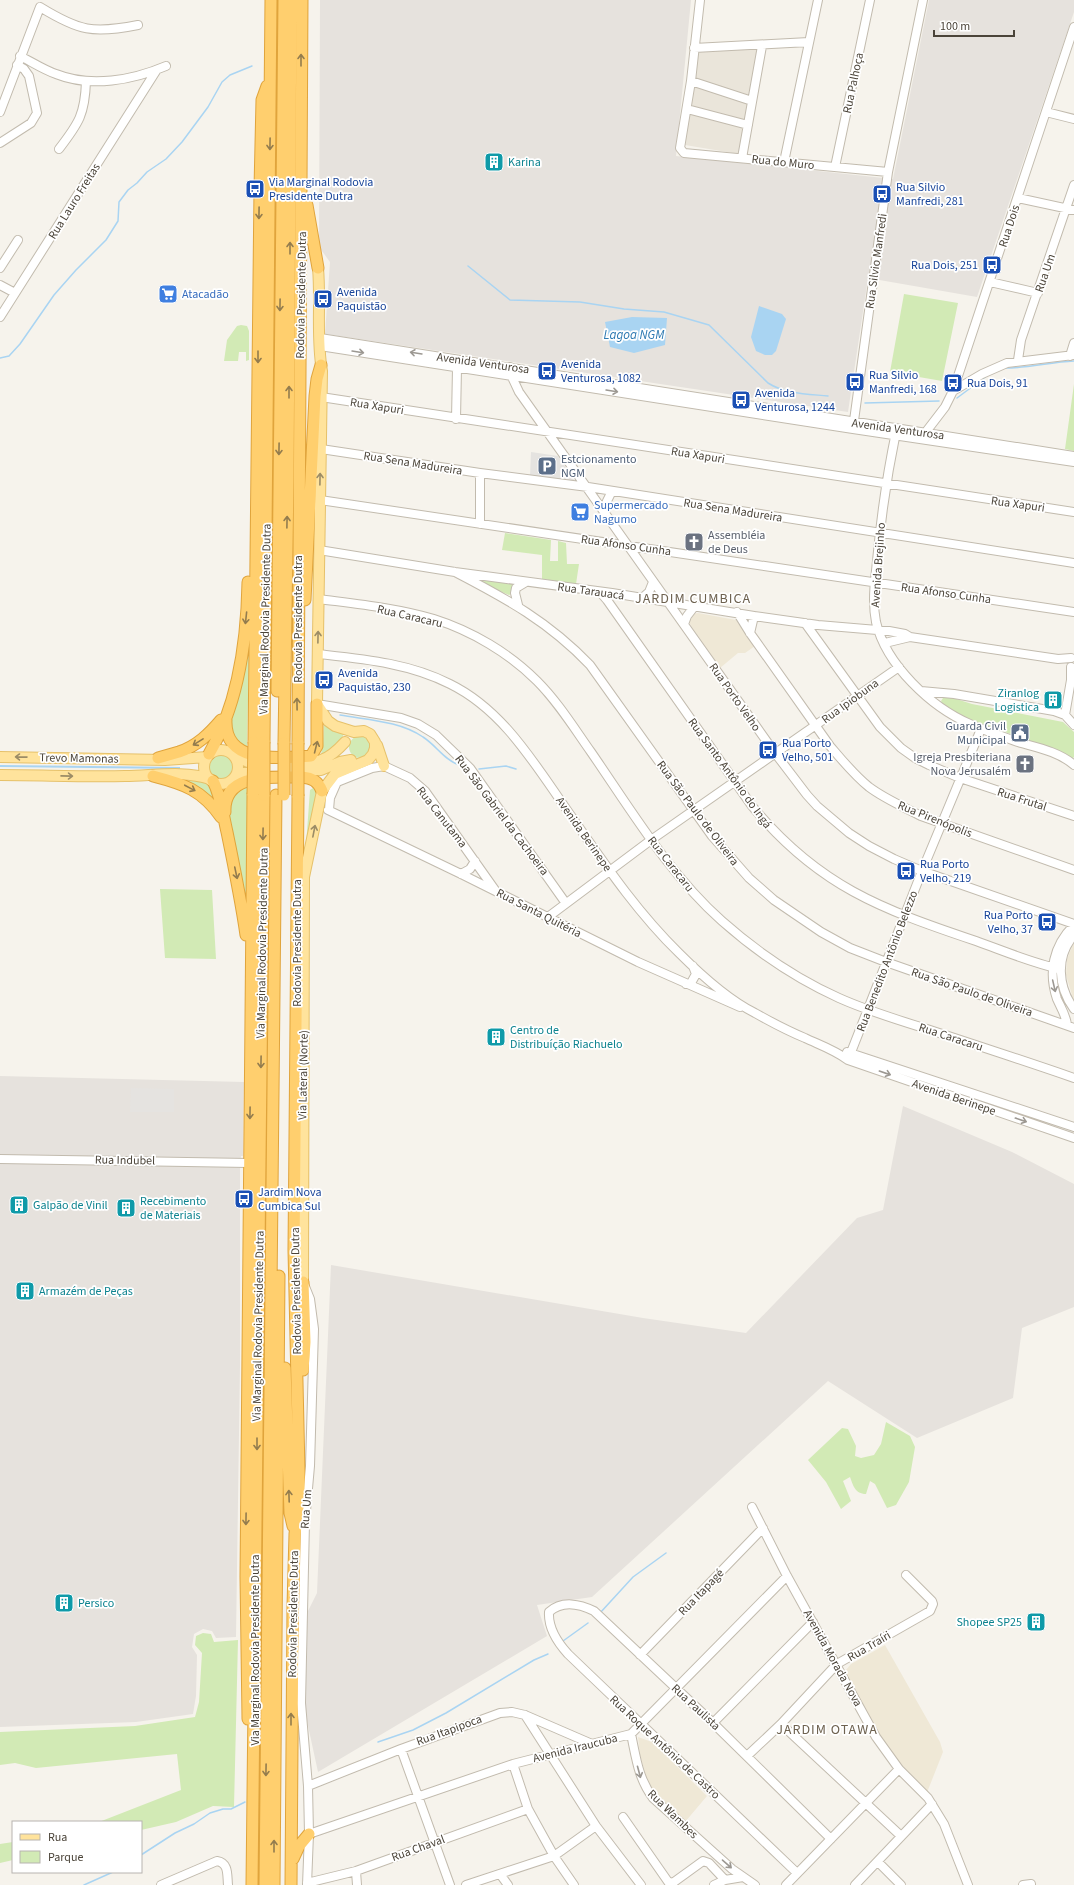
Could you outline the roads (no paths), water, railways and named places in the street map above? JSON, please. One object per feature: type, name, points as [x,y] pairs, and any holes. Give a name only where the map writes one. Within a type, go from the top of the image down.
[{"type":"highway","name":"Via Marginal Rodovia Presidente Dutra","points":[[259,742],[271,0]]},
{"type":"highway","name":"Rodovia Presidente Dutra","points":[[274,1885],[279,1286],[284,0]]},
{"type":"highway","name":"Rodovia Presidente Dutra","points":[[280,743],[288,470],[291,0]]},
{"type":"highway","name":"Rodovia Presidente Dutra","points":[[291,1885],[292,1681],[295,1534],[299,1499],[294,1250],[302,0]]},
{"type":"highway","points":[[255,1745],[251,1734],[247,1699],[246,1577],[249,1163],[252,966],[259,742],[256,524],[260,166],[262,100],[270,77]]},
{"type":"highway","points":[[302,178],[318,268]]},
{"type":"highway","points":[[297,662],[303,625],[317,379],[321,365]]},
{"type":"highway","points":[[208,756],[226,716],[239,677],[247,610],[252,535],[256,524]]},
{"type":"highway","points":[[226,716],[227,735],[232,743],[244,752],[259,756],[311,756],[317,746],[317,704]]},
{"type":"highway","points":[[158,758],[179,752],[198,743],[209,735],[226,716]]},
{"type":"highway","points":[[153,776],[175,781],[194,790],[212,805],[225,823]]},
{"type":"highway","points":[[225,823],[226,799],[231,790],[244,781],[302,776],[312,778],[322,790]]},
{"type":"highway","points":[[211,780],[218,793],[225,823],[240,892],[252,966]]},
{"type":"highway","name":"Via Marginal Rodovia Presidente Dutra","points":[[252,1885],[255,1745],[258,794]]},
{"type":"highway","name":"Rodovia Presidente Dutra","points":[[265,1885],[280,795]]},
{"type":"highway","points":[[298,1432],[302,1410],[301,1386],[305,1342],[303,1282]]},
{"type":"highway","points":[[279,1286],[284,1319],[290,1513],[295,1534]]},
{"type":"highway","points":[[291,1870],[294,1857],[299,1846],[309,1834]]},
{"type":"main road","points":[[318,268],[320,290],[321,449],[317,704],[331,723],[340,728],[354,732],[367,732],[375,742],[384,766]]},
{"type":"main road","points":[[354,732],[348,736],[345,742],[335,753],[317,762],[248,762],[224,750],[215,751],[208,756],[205,763],[205,770],[211,780],[223,784],[242,773],[321,770],[340,762],[368,760],[373,754],[375,742]]},
{"type":"main road","points":[[345,742],[345,750],[355,761]]},
{"type":"main road","name":"Trevo Mamonas","points":[[0,757],[178,759],[208,756]]},
{"type":"main road","points":[[235,756],[238,769],[235,777]]},
{"type":"main road","points":[[322,790],[335,774],[355,761]]},
{"type":"main road","name":"Trevo Mamonas","points":[[0,775],[153,776],[161,774],[200,776],[211,780]]},
{"type":"main road","name":"Via Lateral (Norte)","points":[[303,1282],[304,877],[322,790]]},
{"type":"street","points":[[700,0],[691,81],[686,109],[748,125]]},
{"type":"street","points":[[784,162],[818,0]]},
{"type":"street","name":"Rua Palhoça","points":[[836,167],[870,0]]},
{"type":"street","name":"Rua Silvio Manfredi","points":[[853,426],[888,172],[923,0]]},
{"type":"street","points":[[0,112],[39,4],[64,22],[90,30],[105,31],[138,25]]},
{"type":"street","name":"Rua Dois","points":[[922,436],[945,407],[953,391],[1074,27]]},
{"type":"street","points":[[694,48],[762,46],[809,42]]},
{"type":"street","points":[[742,158],[762,46]]},
{"type":"street","points":[[20,56],[56,74],[86,81],[103,82],[156,71],[166,66]]},
{"type":"street","points":[[0,143],[25,128],[35,118],[36,106],[29,76],[24,69],[17,65]]},
{"type":"street","points":[[29,76],[36,68],[41,66]]},
{"type":"street","name":"Rua Lauro Freitas","points":[[0,318],[156,71]]},
{"type":"street","points":[[139,75],[148,84]]},
{"type":"street","points":[[59,149],[77,124],[82,114],[86,81]]},
{"type":"street","points":[[691,81],[752,101]]},
{"type":"street","name":"Rua do Muro","points":[[686,109],[680,150],[684,153],[888,172]]},
{"type":"street","points":[[1046,112],[1074,119]]},
{"type":"street","name":"Rua Um","points":[[1018,360],[1021,340],[1070,209],[1074,185]]},
{"type":"street","points":[[1018,198],[1070,209]]},
{"type":"street","points":[[0,268],[18,240]]},
{"type":"street","points":[[990,282],[1038,293]]},
{"type":"street","points":[[0,285],[15,293]]},
{"type":"street","name":"Avenida Venturosa","points":[[320,342],[457,368],[515,371]]},
{"type":"street","name":"Avenida Venturosa","points":[[320,342],[515,371],[922,436],[1074,462]]},
{"type":"street","points":[[953,391],[996,367],[1018,360],[1072,356],[1074,343]]},
{"type":"street","points":[[456,419],[457,368]]},
{"type":"street","name":"Rua Porto Velho","points":[[515,371],[520,392],[588,487],[667,602],[775,753],[807,795],[838,824],[862,842],[882,853],[922,871],[1074,925]]},
{"type":"street","name":"Rua Xapuri","points":[[321,398],[1074,512]]},
{"type":"street","name":"Avenida Brejinho","points":[[896,432],[886,484],[879,533],[875,583],[875,610],[879,631],[885,643],[899,667],[921,691],[951,715],[981,729],[1048,750],[1072,761]]},
{"type":"street","name":"Avenida Venturosa","points":[[922,436],[1074,456]]},
{"type":"street","name":"Rua Sena Madureira","points":[[321,449],[480,474],[588,487],[1074,563]]},
{"type":"street","points":[[480,474],[480,524]]},
{"type":"street","points":[[605,513],[607,501],[612,491]]},
{"type":"street","name":"Rua Afonso Cunha","points":[[320,500],[1074,612]]},
{"type":"street","name":"Rua Tarauacá","points":[[319,550],[455,572],[612,593],[694,607],[737,612],[754,616],[818,625],[905,634],[910,637],[1058,659],[1072,664]]},
{"type":"street","name":"Rua São Paulo de Oliveira","points":[[455,572],[518,605],[552,629],[573,647],[590,665],[693,810],[730,858],[774,900],[821,932],[850,948],[1070,1026]]},
{"type":"street","points":[[518,605],[515,593],[516,588],[526,582]]},
{"type":"street","points":[[642,598],[649,592],[653,582]]},
{"type":"street","name":"Rua Santo Antônio do Ingá","points":[[600,592],[613,608],[734,782],[769,827],[806,861],[843,887],[904,917],[1056,968]]},
{"type":"street","points":[[612,593],[613,608]]},
{"type":"street","name":"Rua Caracaru","points":[[319,600],[391,610],[434,619],[481,640],[501,652],[534,678],[553,698],[651,840],[701,901],[723,922],[763,954],[825,991],[867,1009],[1074,1078]]},
{"type":"street","points":[[684,624],[687,616],[694,607]]},
{"type":"street","name":"Rua Pirenópolis","points":[[737,612],[750,633],[816,726],[844,762],[870,787],[898,804],[942,824],[1074,870]]},
{"type":"street","points":[[750,633],[754,616]]},
{"type":"street","name":"Rua Frutal","points":[[805,623],[880,727],[901,748],[928,766],[1074,816]]},
{"type":"street","points":[[816,638],[818,625]]},
{"type":"street","name":"Rua Tarauacá","points":[[885,643],[910,637]]},
{"type":"street","name":"Avenida Berinepe","points":[[318,654],[390,663],[413,669],[451,684],[481,704],[512,733],[609,870],[652,925],[692,965],[724,992],[753,1012],[803,1038],[837,1052],[1074,1127]]},
{"type":"street","points":[[1065,716],[1072,664]]},
{"type":"street","name":"Rua Ipiobuna","points":[[548,917],[565,902],[693,810],[899,667]]},
{"type":"street","points":[[921,691],[954,694],[1054,711],[1065,716],[1074,725]]},
{"type":"street","name":"Rua São Gabriel da Cachoeira","points":[[317,704],[401,718],[418,724],[436,735],[470,768],[565,902]]},
{"type":"street","name":"Rua Benedito Antônio Belezzo","points":[[850,1056],[867,1009],[922,871],[981,729]]},
{"type":"street","name":"Rua Santa Quitéria","points":[[384,766],[372,768],[337,782],[330,798],[328,810],[496,891],[638,962],[753,1012]]},
{"type":"street","name":"Rua Canutama","points":[[384,766],[410,778],[425,791],[496,891]]},
{"type":"street","points":[[461,874],[470,869],[475,860]]},
{"type":"street","points":[[1057,918],[1064,927],[1065,936]]},
{"type":"street","points":[[1070,1026],[1058,1000],[1054,987],[1057,951],[1065,936],[1074,925]]},
{"type":"street","points":[[1074,935],[1056,968],[1064,991],[1074,1009]]},
{"type":"street","points":[[686,984],[691,983],[696,974],[692,965]]},
{"type":"street","name":"Avenida Berinepe","points":[[850,1056],[1074,1138]]},
{"type":"street","name":"Rua Indubel","points":[[0,1159],[249,1163]]},
{"type":"street","name":"Rua Um","points":[[303,1282],[310,1299],[314,1329],[310,1466],[305,1522],[301,1703],[308,1786],[309,1834],[307,1884]]},
{"type":"street","name":"Avenida Morada Nova","points":[[752,1507],[876,1737],[899,1769],[925,1794],[932,1804],[950,1837],[968,1885]]},
{"type":"street","name":"Rua Itapagé","points":[[640,1655],[763,1528]]},
{"type":"street","name":"Rua Traíri","points":[[747,1756],[781,1724],[837,1664],[932,1608],[932,1601],[906,1575]]},
{"type":"street","name":"Avenida Iraucuba","points":[[309,1834],[513,1764],[631,1734],[788,1576]]},
{"type":"street","name":"Rua Paulista","points":[[549,1612],[554,1607],[575,1604],[585,1606],[604,1620],[675,1689],[713,1723],[831,1839]]},
{"type":"street","name":"Rua Roque Antônio de Castro","points":[[549,1612],[549,1620],[558,1643],[641,1725],[797,1873]]},
{"type":"street","points":[[713,1723],[813,1622]]},
{"type":"street","name":"Rua Itapipoca","points":[[308,1786],[401,1748],[500,1712],[512,1712],[525,1715],[592,1744]]},
{"type":"street","points":[[525,1715],[549,1755],[596,1826],[641,1885]]},
{"type":"street","points":[[781,1724],[901,1836]]},
{"type":"street","name":"Rua Wambes","points":[[631,1734],[639,1774],[644,1786],[653,1798],[669,1814],[743,1877],[755,1885]]},
{"type":"street","points":[[401,1748],[433,1842],[450,1885]]},
{"type":"street","points":[[513,1764],[528,1810],[554,1856],[574,1885]]},
{"type":"street","points":[[786,1885],[899,1769]]},
{"type":"street","points":[[854,1885],[878,1862],[932,1804]]},
{"type":"street","name":"Rua Chaval","points":[[307,1884],[356,1871],[433,1842],[528,1810]]},
{"type":"street","points":[[623,1817],[669,1882],[674,1882],[703,1861],[709,1863],[725,1880]]},
{"type":"street","points":[[466,1885],[554,1856],[596,1826]]},
{"type":"street","points":[[161,1885],[177,1882],[214,1862],[221,1862],[226,1868],[228,1885]]},
{"type":"street","points":[[878,1862],[901,1885]]},
{"type":"street","points":[[356,1871],[356,1885]]},
{"type":"street","points":[[500,1874],[508,1885]]},
{"type":"street","points":[[714,1885],[725,1880],[743,1877]]},
{"type":"water","points":[[759,306],[782,314],[786,319],[776,351],[772,355],[765,355],[756,351],[751,337]]},
{"type":"water","name":"Lagoa NGM","points":[[632,317],[667,318],[665,345],[634,353],[610,347],[605,322]]},
{"type":"water","points":[[0,765],[180,767],[180,769],[0,767]]},
{"type":"waterway","points":[[0,358],[9,356],[20,344],[54,295],[106,240],[118,221],[119,202],[128,190],[147,172],[166,159],[182,142],[208,107],[222,82],[230,75],[252,66]]},
{"type":"waterway","points":[[468,266],[510,300],[580,302],[624,309],[664,312],[709,325],[768,383],[775,387],[789,391],[828,396]]},
{"type":"waterway","points":[[1003,368],[1074,361]]},
{"type":"waterway","points":[[957,398],[988,375]]},
{"type":"waterway","points":[[865,403],[939,401]]},
{"type":"waterway","points":[[340,715],[394,724],[414,732],[432,744],[444,756],[459,765]]},
{"type":"waterway","points":[[479,769],[506,766],[516,769]]},
{"type":"waterway","points":[[600,1613],[633,1577],[666,1553]]},
{"type":"waterway","points":[[563,1641],[588,1623]]},
{"type":"waterway","points":[[378,1742],[413,1730],[446,1713],[534,1660],[548,1654]]},
{"type":"waterway","points":[[142,1854],[210,1813],[223,1809],[231,1809],[245,1802]]},
{"type":"waterway","points":[[84,1885],[111,1873]]},
{"type":"place","name":"Karina","points":[[494,162]]},
{"type":"place","name":"Via Marginal Rodovia Presidente Dutra","points":[[255,189]]},
{"type":"place","name":"Rua Silvio Manfredi, 281","points":[[882,194]]},
{"type":"place","name":"Rua Dois, 251","points":[[992,265]]},
{"type":"place","name":"Atacadão","points":[[168,294]]},
{"type":"place","name":"Avenida Paquistão","points":[[323,299]]},
{"type":"place","name":"Avenida Venturosa, 1082","points":[[547,371]]},
{"type":"place","name":"Rua Silvio Manfredi, 168","points":[[855,382]]},
{"type":"place","name":"Rua Dois, 91","points":[[953,383]]},
{"type":"place","name":"Avenida Venturosa, 1244","points":[[741,400]]},
{"type":"place","name":"Estcionamento NGM","points":[[547,466]]},
{"type":"place","name":"Supermercado Nagumo","points":[[580,512]]},
{"type":"place","name":"Assembléia de Deus","points":[[694,542]]},
{"type":"place","name":"Avenida Paquistão, 230","points":[[324,680]]},
{"type":"place","name":"Ziranlog Logistica","points":[[1053,700]]},
{"type":"place","name":"Guarda Civil Municipal","points":[[1020,733]]},
{"type":"place","name":"Rua Porto Velho, 501","points":[[768,750]]},
{"type":"place","name":"Igreja Presbiteriana Nova Jerusalém","points":[[1025,764]]},
{"type":"place","name":"Rua Porto Velho, 219","points":[[906,871]]},
{"type":"place","name":"Rua Porto Velho, 37","points":[[1047,922]]},
{"type":"place","name":"Centro de Distribuíção Riachuelo","points":[[496,1037]]},
{"type":"place","name":"Jardim Nova Cumbica Sul","points":[[244,1199]]},
{"type":"place","name":"Galpão de Vinil","points":[[19,1205]]},
{"type":"place","name":"Recebimento de Materiais","points":[[126,1208]]},
{"type":"place","name":"Armazém de Peças","points":[[25,1291]]},
{"type":"place","name":"Persico","points":[[64,1603]]},
{"type":"place","name":"Shopee SP25","points":[[1036,1622]]},
{"type":"district","name":"JARDIM CUMBICA","points":[[693,598]]},
{"type":"district","name":"JARDIM OTAWA","points":[[827,1729]]}]
